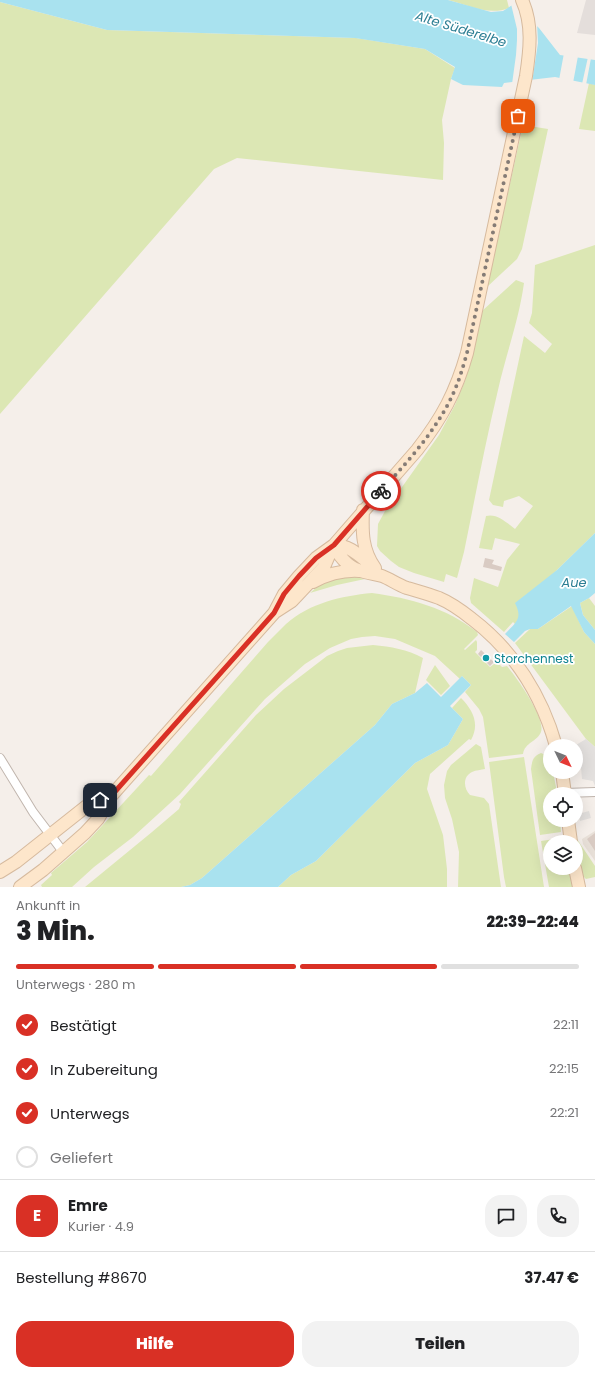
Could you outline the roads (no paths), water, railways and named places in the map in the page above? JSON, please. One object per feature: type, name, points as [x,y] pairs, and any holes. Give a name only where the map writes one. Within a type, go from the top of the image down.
[{"type":"main road","points":[[20,887],[64,853],[98,819],[112,795],[274,613],[284,594],[299,576],[316,558],[334,545],[417,450],[430,434],[445,409],[458,382],[467,353],[516,129],[526,76],[530,30],[522,0]]},
{"type":"main road","points":[[364,510],[362,530],[364,547],[369,560],[379,572]]},
{"type":"main road","points":[[334,545],[343,559],[359,571]]},
{"type":"main road","points":[[334,545],[341,545],[350,548],[379,572],[407,588],[439,598],[460,610],[496,639],[522,671],[543,709],[554,739]]},
{"type":"main road","points":[[274,613],[292,601],[324,567],[334,545]]},
{"type":"main road","points":[[308,584],[326,575],[346,570],[379,572]]},
{"type":"main road","points":[[0,872],[16,862],[88,806],[112,795]]},
{"type":"main road","points":[[576,875],[579,887]]},
{"type":"street","points":[[0,758],[26,802],[64,853]]},
{"type":"street","points":[[583,792],[595,792]]},
{"type":"water","name":"Alte Süderelbe","points":[[0,0],[448,0],[491,12],[503,11],[514,4],[539,28],[560,55],[595,60],[595,85],[555,77],[504,83],[502,87],[463,85],[451,79],[455,67],[425,49],[355,38],[107,30],[0,2]]},
{"type":"water","name":"Aue","points":[[595,533],[595,593],[580,603],[583,615],[595,630],[595,644],[584,632],[571,606],[538,629],[530,629],[525,631],[514,642],[505,634],[515,623],[518,617],[515,603],[557,570]]},
{"type":"water","points":[[462,676],[471,685],[450,706],[463,719],[448,745],[415,763],[316,861],[291,875],[278,887],[181,887],[190,885],[202,878],[375,725],[392,704],[415,693],[427,683],[441,697]]},
{"type":"place","name":"Storchennest","points":[[486,658]]}]
